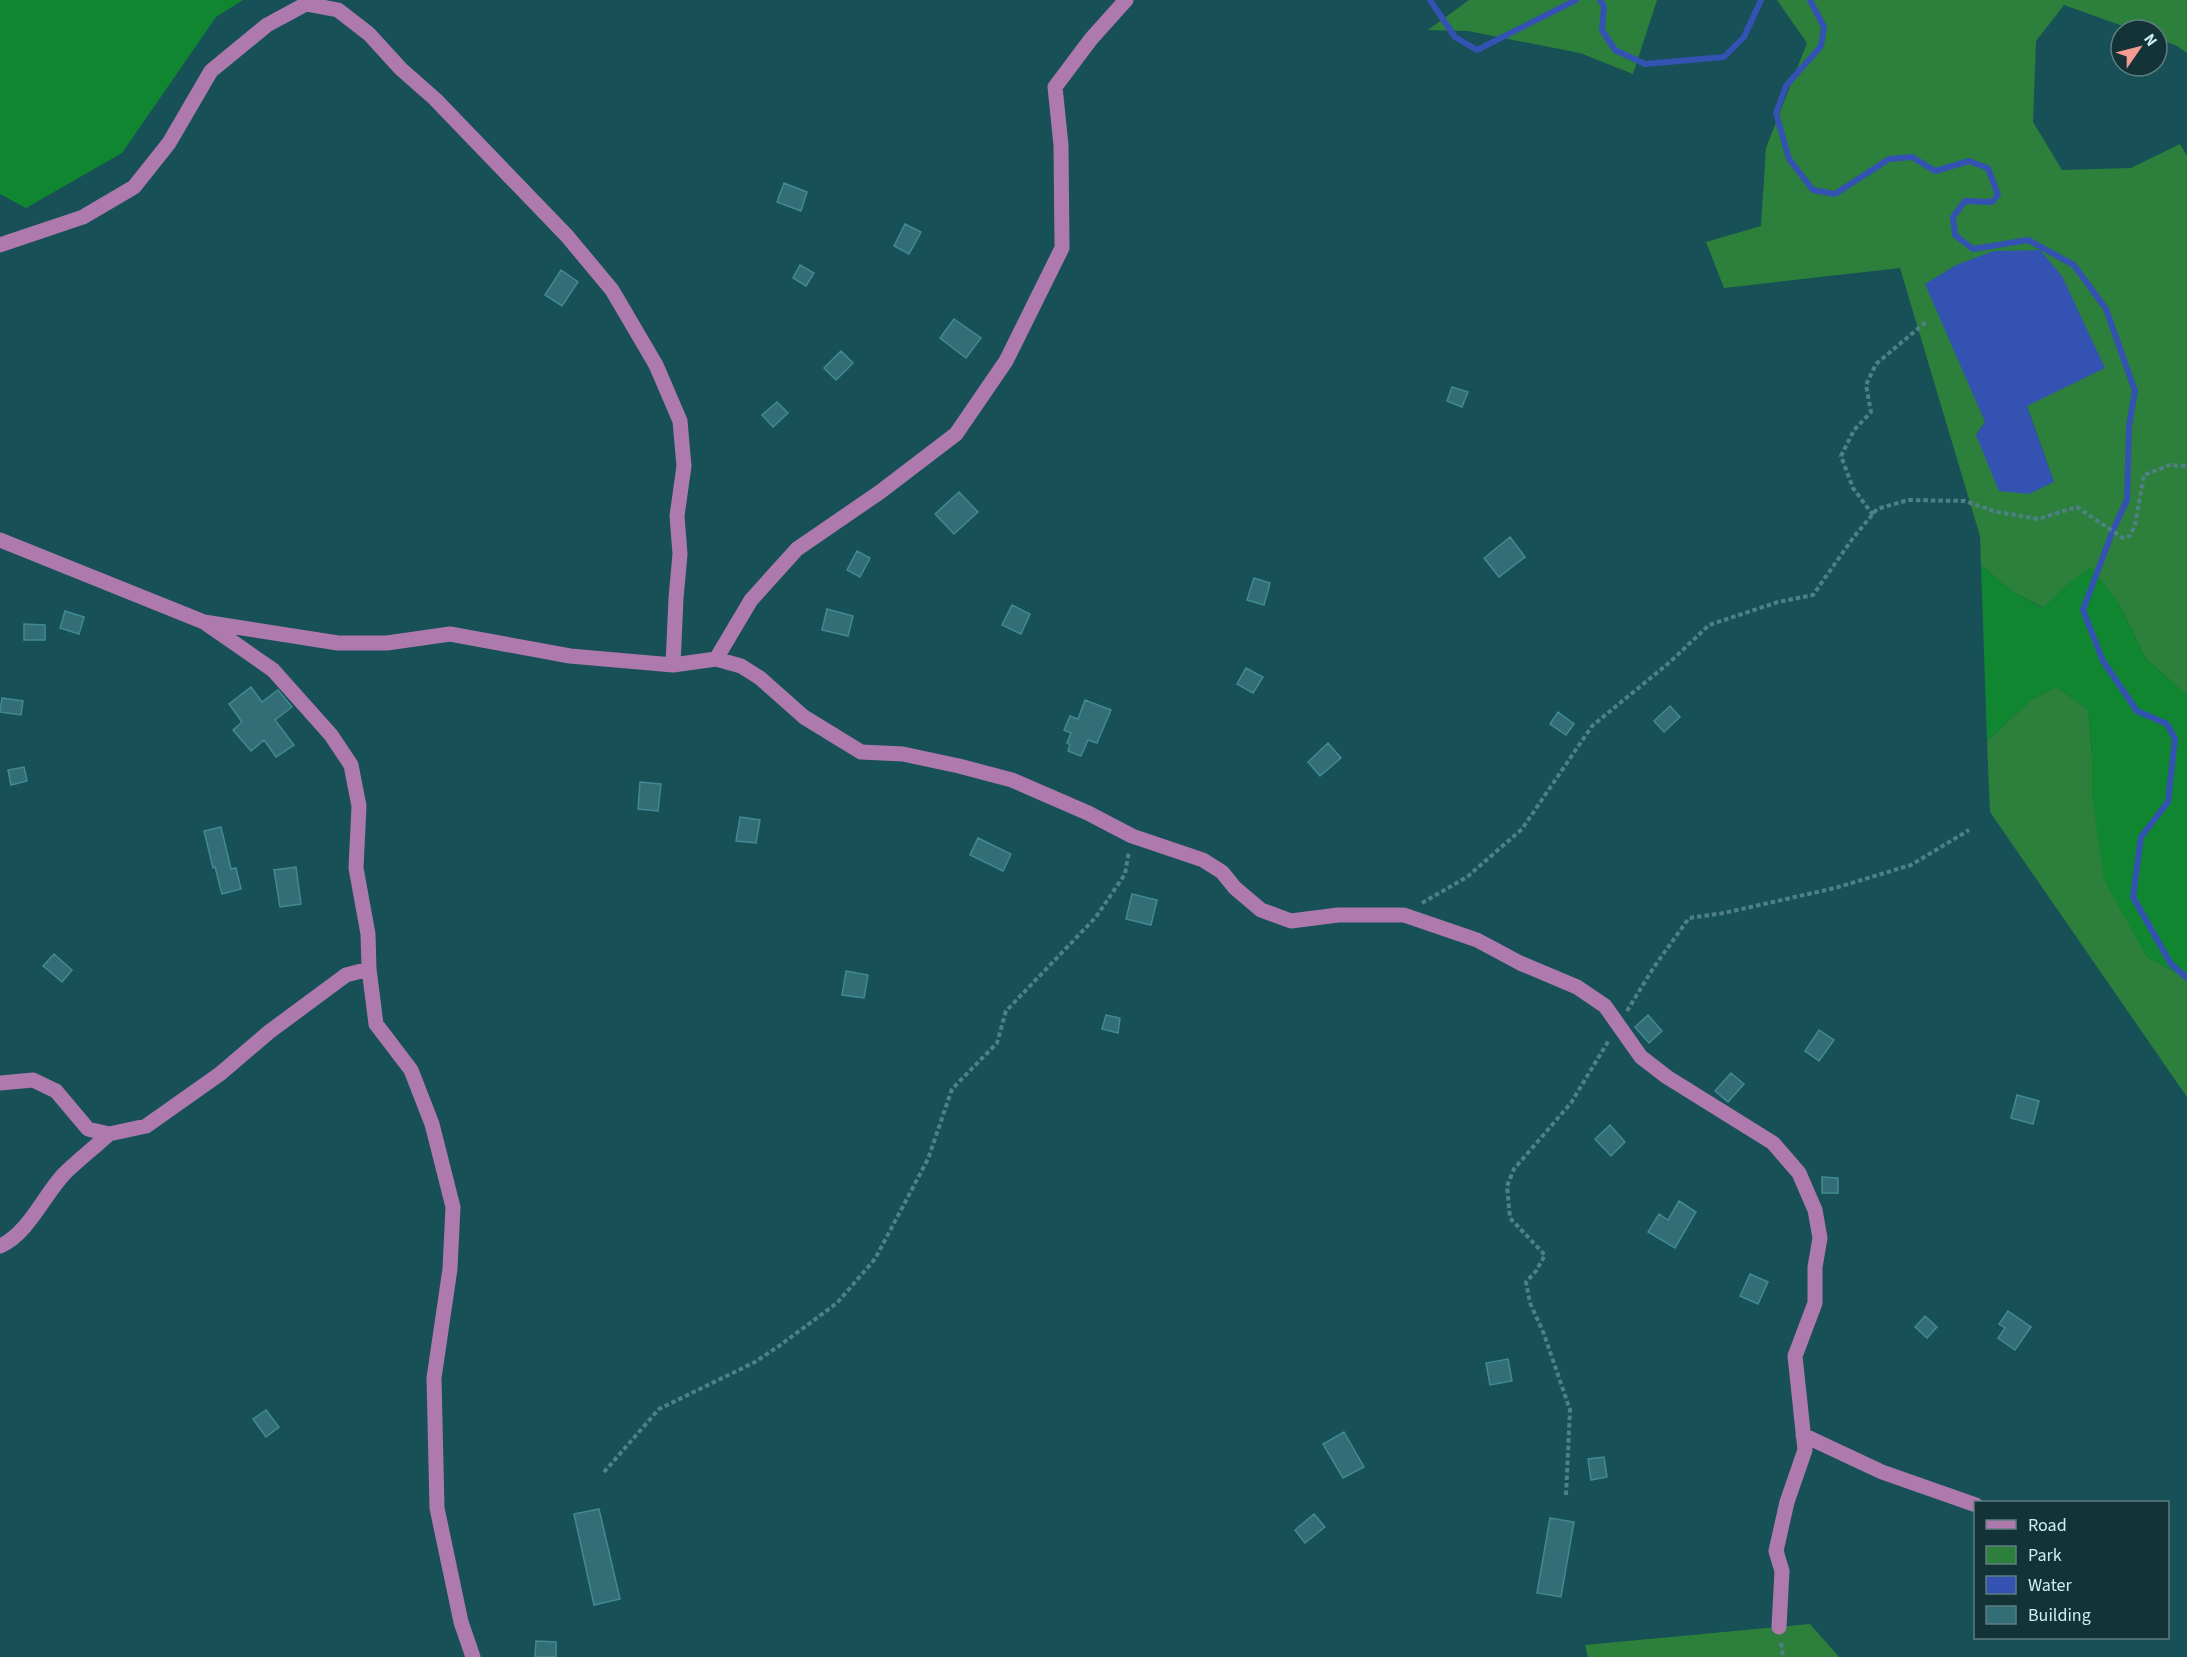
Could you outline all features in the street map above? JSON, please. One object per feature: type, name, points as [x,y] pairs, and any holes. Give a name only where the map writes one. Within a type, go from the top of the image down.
[{"type":"street","points":[[716,659],[751,600],[797,549],[880,492],[956,434],[1006,361],[1062,248],[1061,145],[1055,87],[1091,39],[1126,0]]},
{"type":"street","points":[[0,245],[83,217],[134,187],[169,143],[211,71],[267,25],[306,4],[338,10],[369,34],[401,69],[435,99],[567,236],[612,290],[656,366],[680,421],[684,466],[677,516],[680,554],[673,665]]},
{"type":"street","points":[[0,540],[204,622],[273,669],[331,735],[351,765],[359,806],[356,868],[368,934],[369,969],[376,1024],[411,1070],[432,1124],[453,1207],[450,1269],[434,1378],[437,1508],[461,1622],[473,1657]]},
{"type":"street","points":[[204,622],[338,643],[387,643],[450,634],[570,656],[673,665],[716,659],[741,666],[760,678],[804,717],[861,752],[903,754],[1012,780],[1088,813],[1132,836],[1203,860],[1222,872],[1235,888],[1261,910],[1291,921],[1338,915],[1404,915],[1477,940],[1520,963],[1577,987],[1605,1006],[1641,1058],[1667,1077],[1773,1143],[1799,1173],[1815,1210],[1820,1238],[1815,1267],[1815,1304],[1796,1356],[1805,1450],[1787,1502],[1776,1551],[1782,1571],[1779,1627]]},
{"type":"street","points":[[0,1083],[33,1080],[56,1091],[88,1129],[110,1134],[146,1126],[221,1073],[270,1032],[346,975],[369,969]]},
{"type":"street","points":[[0,1246],[9,1242],[37,1211],[64,1174],[110,1134]]},
{"type":"street","points":[[1803,1435],[1882,1472],[1974,1504]]},
{"type":"path","points":[[1873,515],[1853,488],[1841,456],[1854,430],[1871,412],[1866,385],[1875,364],[1927,321]]},
{"type":"path","points":[[1404,915],[1467,877],[1522,829],[1592,726],[1670,662],[1709,625],[1778,602],[1813,595],[1853,538],[1877,509],[1908,500],[1965,501],[1993,511],[2038,519],[2077,507],[2123,538],[2130,536],[2135,525],[2144,475],[2170,465],[2187,466]]},
{"type":"path","points":[[1566,1495],[1570,1410],[1544,1334],[1530,1303],[1526,1282],[1536,1271],[1545,1255],[1510,1218],[1507,1185],[1514,1169],[1571,1103],[1654,967],[1689,918],[1724,913],[1834,888],[1911,866],[1969,831]]},
{"type":"path","points":[[604,1472],[659,1409],[755,1362],[779,1347],[837,1303],[875,1259],[928,1159],[952,1089],[997,1043],[1006,1011],[1096,917],[1125,874],[1132,836]]},
{"type":"green space","points":[[0,0],[243,0],[216,17],[122,153],[26,208],[0,194]]},
{"type":"green space","points":[[1469,0],[1657,0],[1633,74],[1580,53],[1468,31],[1428,30]]},
{"type":"green space","points":[[1777,0],[2187,0],[2187,53],[2169,43],[2169,18],[2109,18],[2109,21],[2064,5],[2036,41],[2033,122],[2062,170],[2131,168],[2180,144],[2187,156],[2187,695],[2146,659],[2118,602],[2068,584],[2044,608],[2013,592],[1981,565],[1980,536],[1900,268],[1724,288],[1706,242],[1761,226],[1766,148],[1807,43]],"holes":[[[2027,406],[2054,482],[1976,435],[1985,422]]]},
{"type":"green space","points":[[1981,565],[2013,592],[2043,608],[2068,584],[2091,567],[2118,602],[2146,659],[2187,695],[2187,979],[2146,956],[2104,880],[2092,796],[2092,755],[2088,709],[2056,687],[2031,700],[1987,741]]},
{"type":"green space","points":[[2056,687],[2088,709],[2092,755],[2092,796],[2146,956],[2187,979],[2187,1097],[1990,812],[1987,741],[2031,700]]},
{"type":"green space","points":[[1810,1624],[1839,1657],[1588,1657],[1585,1645]]},
{"type":"water","points":[[2040,250],[2062,276],[2105,368],[2027,406],[2054,482],[2029,494],[1999,491],[1976,435],[1985,422],[1925,284],[1956,265],[1994,251]]},
{"type":"building","points":[[784,183],[807,192],[801,211],[777,202]]},
{"type":"building","points":[[905,224],[921,232],[909,254],[894,246]]},
{"type":"building","points":[[800,265],[814,273],[806,286],[793,278]]},
{"type":"building","points":[[561,270],[578,282],[562,306],[545,295]]},
{"type":"building","points":[[954,319],[981,338],[966,358],[940,338]]},
{"type":"building","points":[[841,351],[853,363],[836,380],[824,368]]},
{"type":"building","points":[[1452,387],[1468,392],[1462,407],[1447,401]]},
{"type":"building","points":[[777,402],[788,413],[773,427],[762,415]]},
{"type":"building","points":[[959,492],[978,512],[954,534],[935,514]]},
{"type":"building","points":[[1510,537],[1525,557],[1499,577],[1484,558]]},
{"type":"building","points":[[857,551],[870,558],[860,577],[847,570]]},
{"type":"building","points":[[1254,578],[1270,583],[1264,605],[1247,600]]},
{"type":"building","points":[[1012,605],[1030,614],[1021,634],[1002,625]]},
{"type":"building","points":[[827,609],[853,616],[848,636],[822,630]]},
{"type":"building","points":[[65,611],[84,617],[79,634],[60,628]]},
{"type":"building","points":[[24,624],[45,625],[45,640],[24,640]]},
{"type":"building","points":[[1246,668],[1263,677],[1253,693],[1237,684]]},
{"type":"building","points":[[251,687],[262,702],[278,690],[292,707],[275,720],[294,745],[276,757],[264,740],[251,751],[233,730],[242,722],[229,704]]},
{"type":"building","points":[[2,698],[23,701],[21,715],[0,712]]},
{"type":"building","points":[[1085,700],[1111,710],[1097,743],[1088,740],[1081,756],[1068,751],[1070,745],[1067,743],[1071,733],[1064,730],[1070,716],[1078,719]]},
{"type":"building","points":[[1670,706],[1680,717],[1664,732],[1654,721]]},
{"type":"building","points":[[1558,712],[1574,724],[1566,735],[1550,724]]},
{"type":"building","points":[[1328,743],[1341,758],[1320,776],[1308,762]]},
{"type":"building","points":[[24,767],[27,781],[11,785],[8,770]]},
{"type":"building","points":[[640,782],[661,784],[658,811],[638,809]]},
{"type":"building","points":[[740,817],[760,820],[756,843],[736,841]]},
{"type":"building","points":[[221,827],[231,869],[236,868],[241,889],[222,894],[204,831]]},
{"type":"building","points":[[978,838],[1011,854],[1003,871],[970,855]]},
{"type":"building","points":[[296,867],[301,904],[280,907],[274,870]]},
{"type":"building","points":[[1132,894],[1157,900],[1151,925],[1126,919]]},
{"type":"building","points":[[54,954],[72,970],[62,982],[43,966]]},
{"type":"building","points":[[846,971],[868,975],[864,998],[842,995]]},
{"type":"building","points":[[1106,1015],[1120,1018],[1118,1033],[1102,1029]]},
{"type":"building","points":[[1648,1015],[1662,1031],[1649,1043],[1635,1027]]},
{"type":"building","points":[[1819,1030],[1834,1040],[1819,1061],[1805,1051]]},
{"type":"building","points":[[1731,1073],[1744,1084],[1728,1102],[1715,1091]]},
{"type":"building","points":[[2017,1095],[2039,1101],[2033,1124],[2011,1118]]},
{"type":"building","points":[[1610,1125],[1625,1142],[1611,1156],[1595,1139]]},
{"type":"building","points":[[1822,1177],[1838,1178],[1838,1193],[1822,1193]]},
{"type":"building","points":[[1679,1201],[1696,1212],[1675,1248],[1648,1232],[1659,1214],[1668,1220]]},
{"type":"building","points":[[1750,1274],[1768,1282],[1758,1304],[1740,1296]]},
{"type":"building","points":[[2008,1311],[2031,1327],[2015,1350],[1998,1338],[2005,1328],[1999,1324]]},
{"type":"building","points":[[1925,1316],[1937,1327],[1927,1338],[1915,1327]]},
{"type":"building","points":[[1508,1359],[1512,1381],[1490,1385],[1486,1363]]},
{"type":"building","points":[[266,1410],[279,1427],[266,1437],[253,1419]]},
{"type":"building","points":[[1344,1432],[1364,1467],[1343,1478],[1323,1444]]},
{"type":"building","points":[[1604,1457],[1607,1477],[1591,1480],[1588,1459]]},
{"type":"building","points":[[599,1509],[620,1599],[594,1605],[574,1514]]},
{"type":"building","points":[[1314,1514],[1325,1527],[1305,1543],[1295,1530]]},
{"type":"building","points":[[1550,1518],[1574,1522],[1561,1597],[1537,1593]]},
{"type":"building","points":[[536,1641],[556,1642],[556,1657],[535,1657]]},
{"type":"waterway","points":[[1430,0],[1455,37],[1477,50],[1576,0]]},
{"type":"waterway","points":[[1600,0],[1604,6],[1602,30],[1615,50],[1645,64],[1724,57],[1744,37],[1761,0]]},
{"type":"waterway","points":[[1810,0],[1824,27],[1821,46],[1786,86],[1776,113],[1789,159],[1813,190],[1835,194],[1889,159],[1912,157],[1935,171],[1969,161],[1988,168],[1998,195],[1992,202],[1965,201],[1953,217],[1955,235],[1973,249],[2028,240],[2074,265],[2106,309],[2135,391],[2129,426],[2127,500],[2113,530],[2083,610],[2103,661],[2137,711],[2167,724],[2175,739],[2168,802],[2141,837],[2133,897],[2171,964],[2187,978]]}]
